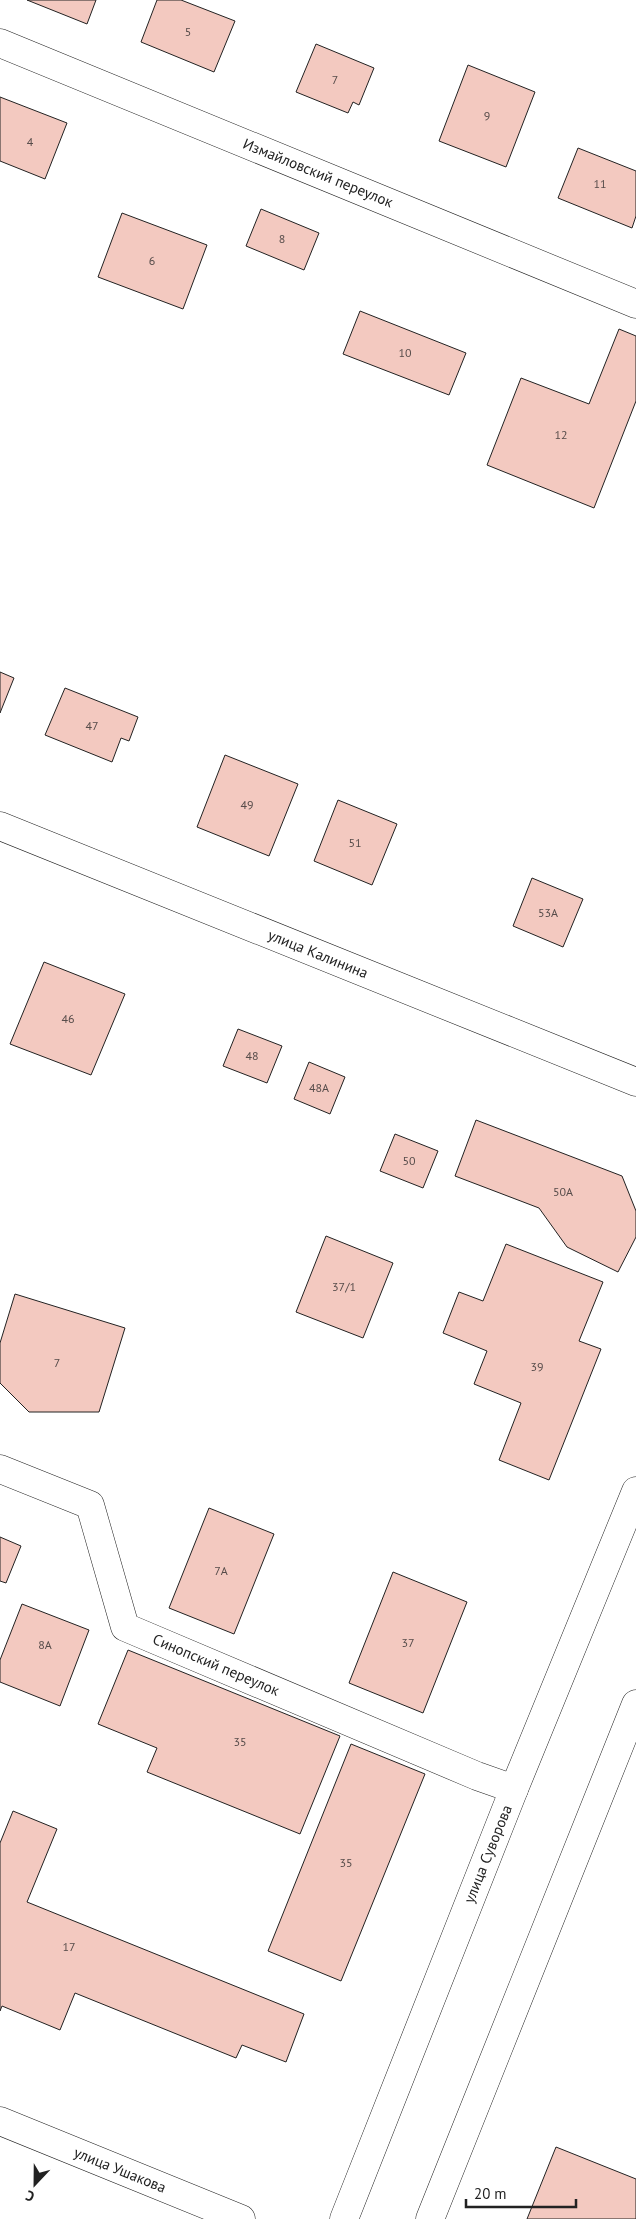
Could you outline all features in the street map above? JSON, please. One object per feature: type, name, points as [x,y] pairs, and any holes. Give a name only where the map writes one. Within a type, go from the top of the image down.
[{"type":"street","name":"Измайловский переулок","points":[[0,43],[636,304]]},
{"type":"street","name":"улица Калинина","points":[[0,826],[636,1082]]},
{"type":"street","name":"Синопский переулок","points":[[0,1469],[90,1505],[125,1627],[477,1776],[514,1789]]},
{"type":"street","name":"улица Суворова","points":[[344,2219],[514,1789],[636,1491]]},
{"type":"street","points":[[430,2219],[636,1704]]},
{"type":"street","name":"улица Ушакова","points":[[0,2121],[241,2219]]},
{"type":"building","points":[[27,0],[96,0],[87,24]]},
{"type":"building","points":[[157,0],[181,0],[235,21],[214,72],[141,42]]},
{"type":"building","points":[[316,44],[374,68],[359,105],[353,102],[348,113],[296,92]]},
{"type":"building","points":[[468,65],[535,92],[506,167],[439,141]]},
{"type":"building","points":[[0,97],[67,123],[45,179],[0,161]]},
{"type":"building","points":[[578,148],[636,171],[636,216],[632,228],[558,198]]},
{"type":"building","points":[[261,209],[319,233],[304,270],[246,246]]},
{"type":"building","points":[[122,213],[207,245],[183,309],[98,277]]},
{"type":"building","points":[[360,311],[466,353],[449,395],[343,354]]},
{"type":"building","points":[[619,329],[636,336],[636,401],[594,508],[487,465],[521,378],[589,404]]},
{"type":"building","points":[[0,672],[14,678],[0,713]]},
{"type":"building","points":[[65,688],[138,717],[129,741],[121,738],[112,762],[45,735]]},
{"type":"building","points":[[225,755],[298,784],[269,856],[197,827]]},
{"type":"building","points":[[338,800],[397,824],[372,885],[314,861]]},
{"type":"building","points":[[532,878],[583,899],[563,947],[513,926]]},
{"type":"building","points":[[44,962],[125,994],[91,1075],[10,1044]]},
{"type":"building","points":[[238,1029],[282,1046],[267,1083],[223,1066]]},
{"type":"building","points":[[309,1062],[345,1077],[330,1114],[294,1099]]},
{"type":"building","points":[[476,1120],[622,1176],[636,1211],[636,1237],[618,1272],[567,1247],[539,1208],[455,1176]]},
{"type":"building","points":[[395,1134],[438,1151],[423,1188],[380,1171]]},
{"type":"building","points":[[326,1236],[393,1263],[363,1338],[296,1312]]},
{"type":"building","points":[[506,1244],[603,1282],[579,1341],[601,1349],[549,1480],[499,1460],[521,1403],[474,1384],[487,1351],[443,1333],[459,1292],[483,1301]]},
{"type":"building","points":[[15,1294],[125,1328],[99,1412],[29,1412],[0,1383],[0,1343]]},
{"type":"building","points":[[209,1508],[274,1534],[234,1634],[169,1608]]},
{"type":"building","points":[[0,1537],[21,1546],[6,1583],[0,1581]]},
{"type":"building","points":[[393,1572],[467,1602],[423,1713],[349,1683]]},
{"type":"building","points":[[22,1604],[89,1630],[60,1706],[0,1682],[0,1660]]},
{"type":"building","points":[[128,1650],[340,1736],[300,1834],[147,1772],[157,1748],[98,1724]]},
{"type":"building","points":[[351,1744],[425,1774],[341,1981],[268,1951]]},
{"type":"building","points":[[13,1811],[57,1829],[27,1902],[304,2014],[286,2062],[242,2045],[236,2058],[75,1993],[60,2030],[2,2006],[0,2011],[0,1843]]},
{"type":"building","points":[[556,2147],[636,2179],[636,2219],[527,2219]]}]
